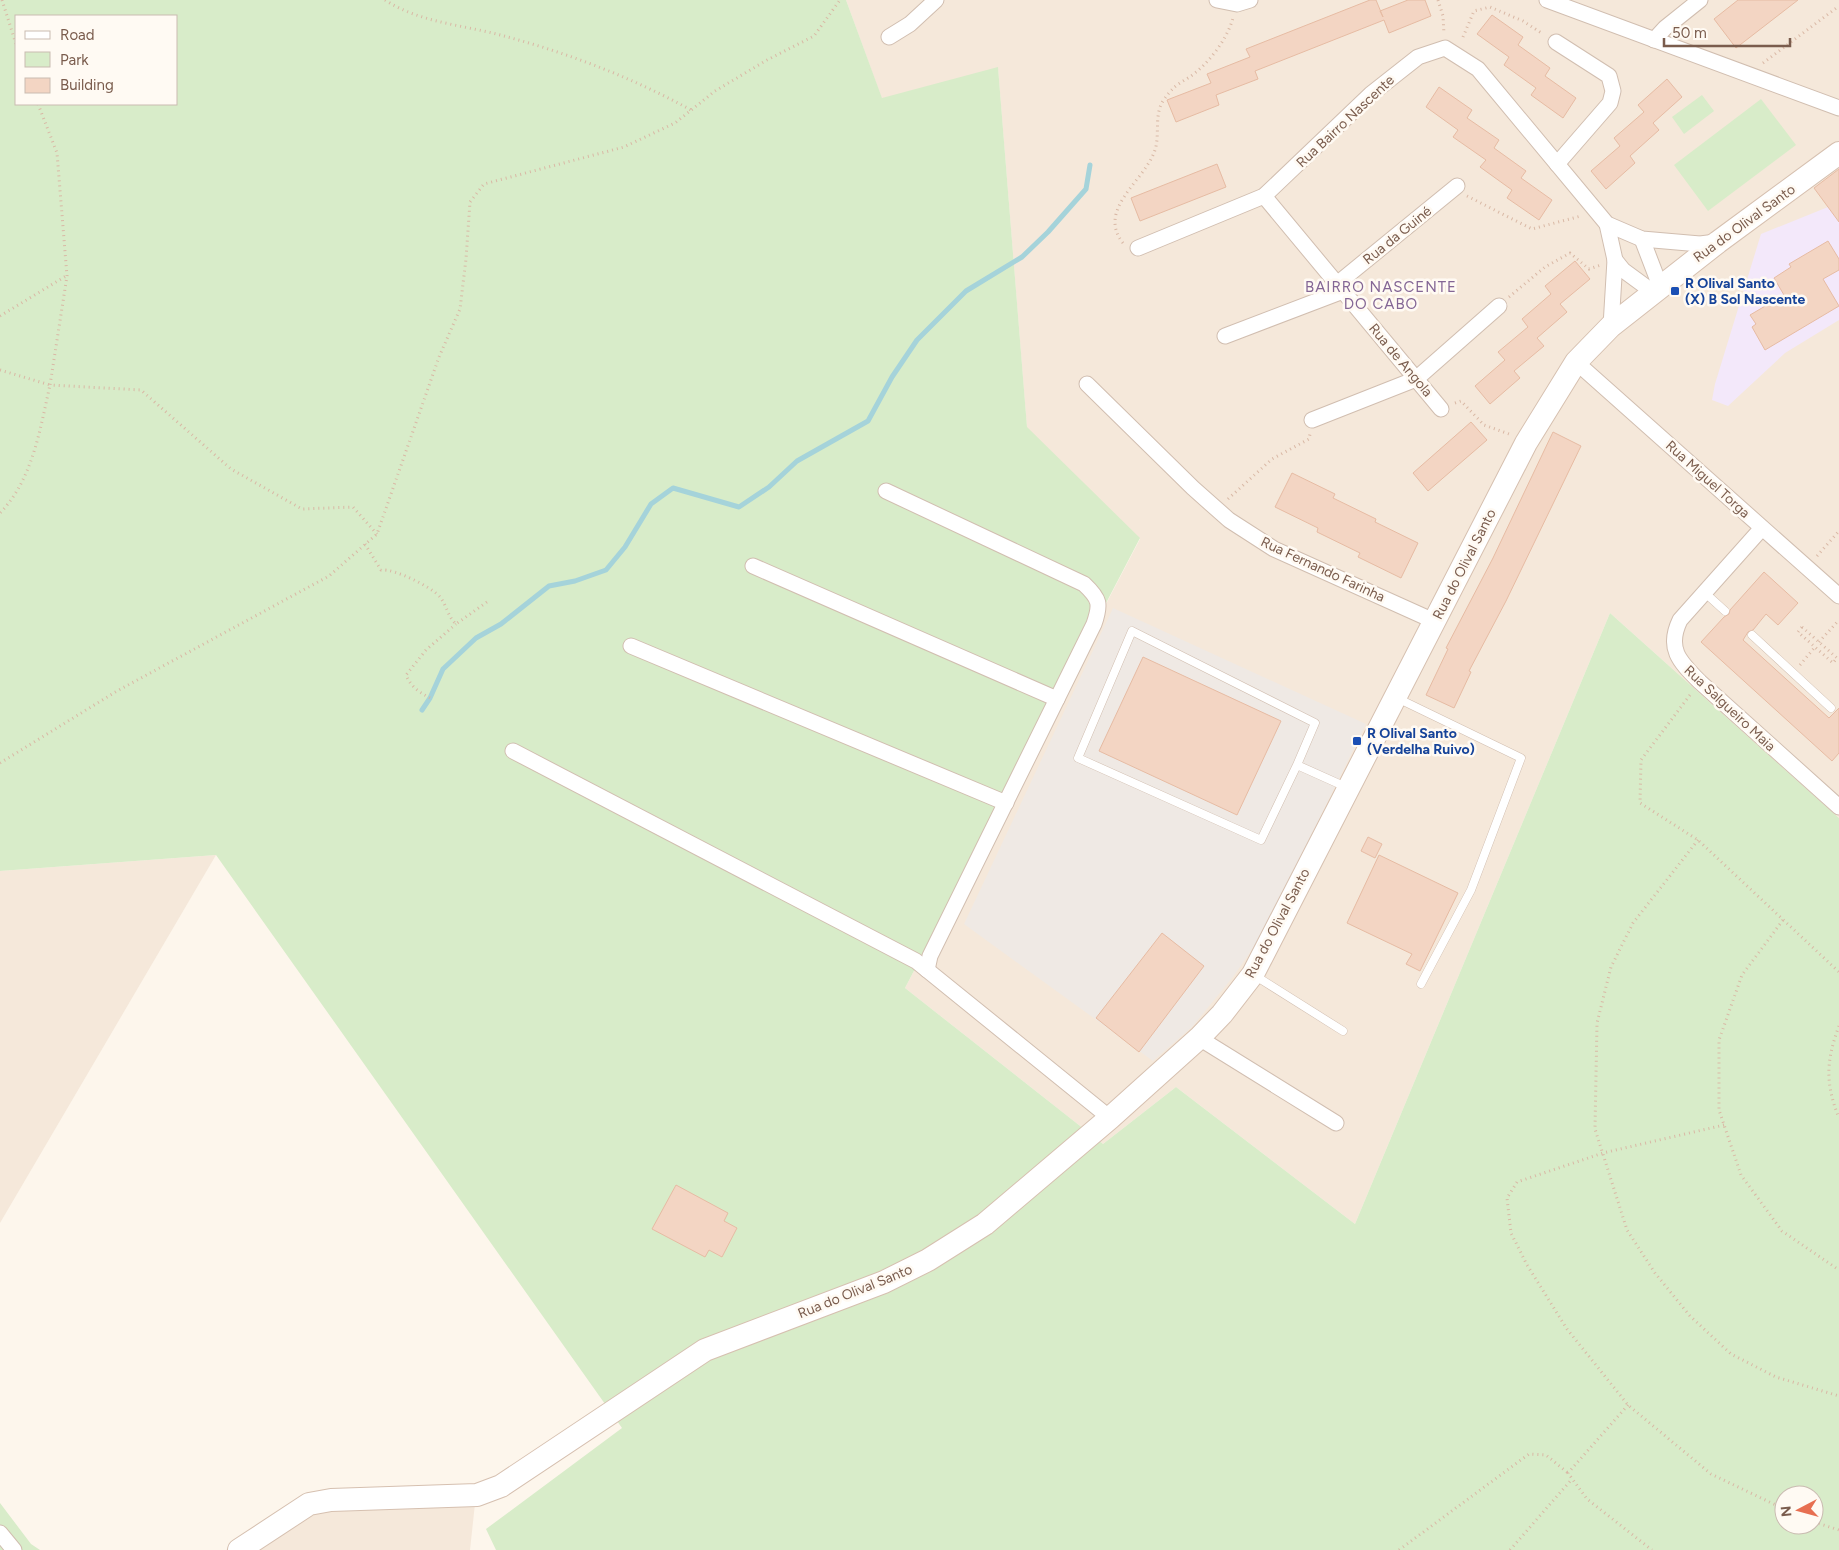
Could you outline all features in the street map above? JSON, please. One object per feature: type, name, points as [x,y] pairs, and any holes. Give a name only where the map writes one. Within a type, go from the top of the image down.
[{"type":"street","points":[[889,38],[910,24],[936,0]]},
{"type":"street","points":[[1217,0],[1244,2]]},
{"type":"street","points":[[1547,0],[1839,108]]},
{"type":"street","points":[[1654,40],[1664,28],[1700,0]]},
{"type":"street","points":[[1556,42],[1609,76],[1613,91],[1610,103],[1557,164]]},
{"type":"street","points":[[1445,48],[1478,69],[1608,224],[1642,239],[1700,244],[1718,242]]},
{"type":"street","name":"Rua Bairro Nascente","points":[[1138,248],[1264,196],[1371,94],[1418,57],[1445,48]]},
{"type":"street","name":"Rua do Olival Santo","points":[[239,1550],[309,1504],[331,1500],[477,1495],[493,1490],[511,1480],[705,1350],[884,1282],[928,1260],[985,1224],[1110,1118],[1199,1038],[1222,1014],[1253,974],[1529,438],[1576,362],[1611,326],[1657,289],[1839,153]]},
{"type":"street","name":"Rua da Guiné","points":[[1225,336],[1340,287],[1457,186]]},
{"type":"street","name":"Rua de Angola","points":[[1264,196],[1441,409]]},
{"type":"street","points":[[1608,224],[1615,260],[1611,326]]},
{"type":"street","points":[[1642,239],[1657,289]]},
{"type":"street","points":[[1615,260],[1623,270],[1657,289]]},
{"type":"street","points":[[1312,420],[1416,379],[1499,306]]},
{"type":"street","name":"Rua Miguel Torga","points":[[1576,362],[1839,596]]},
{"type":"street","name":"Rua Fernando Farinha","points":[[1088,384],[1229,520],[1274,548],[1434,621]]},
{"type":"street","points":[[886,491],[1084,584],[1096,594],[1099,608],[1094,624],[930,956],[926,970]]},
{"type":"street","name":"Rua Salgueiro Maia","points":[[1762,528],[1680,620],[1674,631],[1673,643],[1676,654],[1683,666],[1700,682],[1839,807]]},
{"type":"street","points":[[754,566],[1057,699]]},
{"type":"street","points":[[631,646],[1006,803]]},
{"type":"street","points":[[513,751],[916,961],[1110,1118]]},
{"type":"street","points":[[1199,1038],[1336,1123]]},
{"type":"street","points":[[0,1533],[14,1550]]},
{"type":"lane","points":[[1704,592],[1726,611]]},
{"type":"lane","points":[[1132,631],[1315,723],[1297,765],[1261,840],[1078,758],[1132,631]]},
{"type":"lane","points":[[1752,635],[1831,708]]},
{"type":"lane","points":[[1395,697],[1521,758],[1471,890],[1421,984]]},
{"type":"lane","points":[[1297,765],[1348,788]]},
{"type":"lane","points":[[1253,974],[1343,1031]]},
{"type":"path","points":[[2,0],[15,41]]},
{"type":"path","points":[[384,0],[436,21],[504,36],[603,69],[652,90],[691,110]]},
{"type":"path","points":[[0,763],[117,691],[329,576],[377,534],[439,357],[460,309],[470,202],[484,184],[624,147],[676,123],[715,91],[767,60],[814,36],[840,0]]},
{"type":"path","points":[[1438,0],[1443,16],[1445,48]]},
{"type":"path","points":[[1138,248],[1122,242],[1114,223],[1118,205],[1148,166],[1155,149],[1162,103],[1176,83],[1188,78],[1219,47],[1244,2]]},
{"type":"path","points":[[1754,78],[1762,64],[1839,6]]},
{"type":"path","points":[[1463,37],[1474,11],[1490,7],[1523,21],[1556,42]]},
{"type":"path","points":[[0,513],[13,499],[35,452],[50,384],[67,276],[57,154],[38,105]]},
{"type":"path","points":[[1457,186],[1463,195],[1532,229],[1576,218],[1594,208]]},
{"type":"path","points":[[1499,306],[1546,267],[1570,253],[1589,269],[1615,260]]},
{"type":"path","points":[[0,316],[67,276]]},
{"type":"path","points":[[0,370],[50,384],[141,390],[231,469],[302,509],[353,507],[377,534]]},
{"type":"path","points":[[1441,409],[1461,401],[1484,425],[1529,438]]},
{"type":"path","points":[[1217,509],[1272,459],[1309,439],[1312,420]]},
{"type":"path","points":[[1806,567],[1839,531]]},
{"type":"path","points":[[365,544],[381,570],[388,569],[423,584],[440,597],[456,624]]},
{"type":"path","points":[[430,698],[417,691],[410,683],[406,674],[426,650],[456,624],[486,602]]},
{"type":"path","points":[[1819,642],[1839,620]]},
{"type":"path","points":[[1802,627],[1819,642],[1837,658],[1833,663],[1798,632],[1802,627]]},
{"type":"path","points":[[1808,656],[1815,647]]},
{"type":"path","points":[[1700,682],[1642,760],[1640,803],[1698,840],[1839,972]]},
{"type":"path","points":[[1698,840],[1633,923],[1611,967],[1597,1023],[1595,1129],[1627,1230],[1655,1273],[1690,1316],[1730,1354],[1776,1377],[1839,1396]]},
{"type":"path","points":[[1783,920],[1742,975],[1719,1040],[1719,1110],[1741,1175],[1782,1231],[1839,1270]]},
{"type":"path","points":[[1839,1026],[1830,1051],[1828,1085],[1839,1118]]},
{"type":"path","points":[[1724,1125],[1603,1153],[1517,1182],[1507,1198],[1511,1233],[1527,1265],[1567,1330],[1628,1405],[1711,1474],[1774,1504]]},
{"type":"path","points":[[1568,1473],[1628,1405]]},
{"type":"path","points":[[1400,1550],[1529,1454],[1546,1455],[1568,1473],[1587,1499],[1652,1550]]},
{"type":"path","points":[[1510,1550],[1572,1479]]},
{"type":"path","points":[[1824,1525],[1839,1530]]},
{"type":"shaded area","points":[[846,0],[1839,0],[1839,818],[1610,613],[1355,1224],[1176,1087],[1103,1144],[905,988],[1140,539],[1027,428],[998,68],[882,99]]},
{"type":"shaded area","points":[[1828,207],[1839,220],[1839,320],[1785,353],[1728,406],[1712,400],[1715,384],[1761,234]]},
{"type":"shaded area","points":[[1113,608],[1366,724],[1262,935],[1233,977],[1192,1027],[1153,1061],[964,924]]},
{"type":"shaded area","points":[[216,855],[0,1223],[0,871]]},
{"type":"shaded area","points":[[477,1485],[470,1550],[226,1550],[290,1504]]},
{"type":"green space","points":[[0,0],[846,0],[882,98],[998,67],[1027,427],[1140,538],[905,988],[1103,1144],[1176,1087],[1355,1224],[1610,613],[1839,818],[1839,1550],[496,1550],[486,1529],[622,1428],[216,855],[0,871]]},
{"type":"green space","points":[[1702,95],[1714,111],[1684,134],[1672,117]]},
{"type":"green space","points":[[1761,99],[1796,145],[1708,211],[1674,165]]},
{"type":"green space","points":[[0,1503],[31,1544],[40,1550],[0,1550]]},
{"type":"building","points":[[1370,0],[1376,0],[1380,11],[1408,0],[1425,0],[1431,16],[1389,33],[1384,20],[1255,71],[1258,79],[1216,95],[1219,105],[1176,122],[1167,100],[1211,83],[1207,74],[1250,57],[1246,49]]},
{"type":"building","points":[[1738,0],[1798,0],[1736,48],[1714,19]]},
{"type":"building","points":[[1492,15],[1523,37],[1518,45],[1550,68],[1545,76],[1576,98],[1563,118],[1531,95],[1536,88],[1504,65],[1509,57],[1477,34]]},
{"type":"building","points":[[1667,79],[1682,97],[1653,123],[1659,130],[1630,156],[1635,163],[1606,189],[1591,171],[1620,146],[1614,138],[1644,112],[1638,105]]},
{"type":"building","points":[[1439,87],[1472,110],[1467,118],[1499,140],[1494,148],[1526,171],[1521,178],[1552,200],[1539,220],[1507,198],[1512,190],[1480,167],[1486,160],[1453,137],[1458,130],[1426,107]]},
{"type":"building","points":[[1217,164],[1226,187],[1140,221],[1131,198]]},
{"type":"building","points":[[1839,169],[1839,222],[1814,188]]},
{"type":"building","points":[[1828,241],[1839,259],[1839,270],[1823,279],[1839,306],[1765,350],[1752,327],[1756,324],[1750,315],[1784,295],[1774,278],[1791,267],[1789,264]]},
{"type":"building","points":[[1575,261],[1590,279],[1560,304],[1567,312],[1537,338],[1544,346],[1514,371],[1520,378],[1490,404],[1475,386],[1505,360],[1498,352],[1528,327],[1522,319],[1551,294],[1545,286]]},
{"type":"building","points":[[1471,422],[1487,440],[1428,491],[1413,473]]},
{"type":"building","points":[[1553,432],[1581,446],[1506,601],[1469,671],[1471,672],[1454,708],[1426,695],[1448,649],[1446,648],[1493,558]]},
{"type":"building","points":[[1292,473],[1335,494],[1333,498],[1376,519],[1375,522],[1418,543],[1401,578],[1358,557],[1360,553],[1317,532],[1318,528],[1275,507]]},
{"type":"building","points":[[1764,572],[1798,603],[1778,625],[1766,614],[1753,630],[1748,632],[1743,640],[1829,718],[1839,708],[1839,753],[1832,761],[1701,642],[1729,614],[1730,610]]},
{"type":"building","points":[[1143,657],[1281,721],[1237,815],[1099,751]]},
{"type":"building","points":[[1368,837],[1382,844],[1375,858],[1361,851]]},
{"type":"building","points":[[1379,855],[1458,893],[1420,971],[1406,964],[1412,954],[1347,923]]},
{"type":"building","points":[[1162,933],[1204,966],[1139,1052],[1096,1018]]},
{"type":"building","points":[[676,1185],[728,1213],[724,1221],[737,1228],[722,1257],[709,1250],[705,1257],[652,1229]]},
{"type":"waterway","points":[[422,710],[430,698],[443,669],[476,638],[501,624],[549,586],[575,581],[606,570],[625,547],[651,504],[673,488],[739,507],[769,487],[797,461],[868,421],[892,377],[917,340],[966,291],[1022,257],[1048,232],[1086,189],[1090,165]]},
{"type":"place","name":"R Olival Santo (X) B Sol Nascente","points":[[1675,291]]},
{"type":"place","name":"R Olival Santo (Verdelha Ruivo)","points":[[1357,741]]},
{"type":"district","name":"BAIRRO NASCENTE DO CABO","points":[[1381,296]]}]
